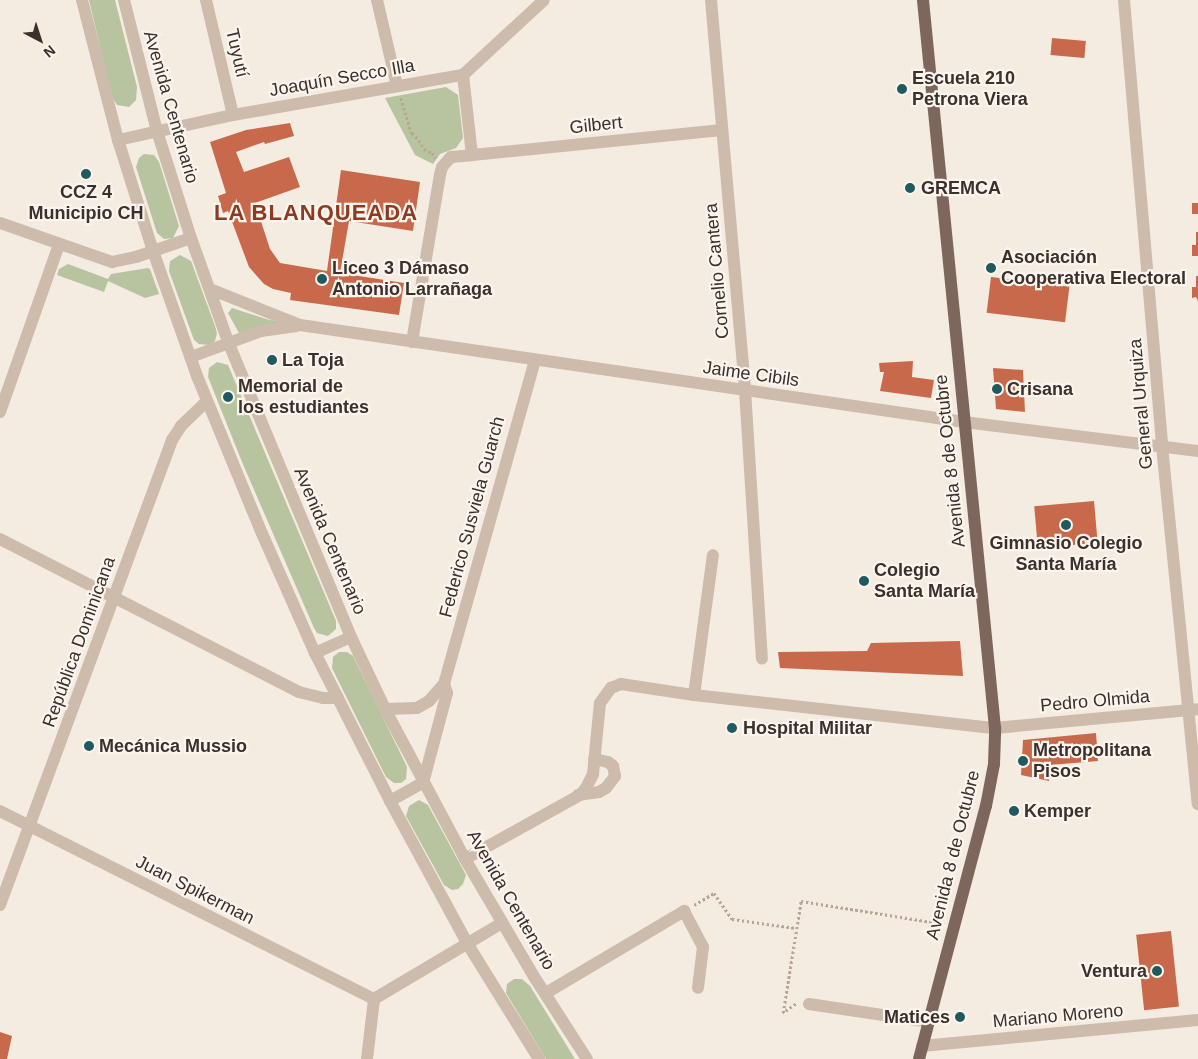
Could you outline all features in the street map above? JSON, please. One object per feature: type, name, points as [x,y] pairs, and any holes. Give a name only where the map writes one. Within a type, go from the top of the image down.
[{"type":"main road","name":"Avenida 8 de Octubre","points":[[919,1059],[986,806],[994,764],[995,728],[922,0]]},
{"type":"street","points":[[82,0],[118,140],[153,251],[207,401],[260,529],[315,652],[390,801],[466,944],[539,1059]]},
{"type":"street","name":"Avenida Centenario","points":[[124,0],[157,131],[191,238],[229,344],[351,637],[423,783],[465,859],[502,923],[587,1059]]},
{"type":"street","name":"Tuyutí","points":[[206,0],[233,115]]},
{"type":"street","points":[[377,0],[397,86]]},
{"type":"street","points":[[412,342],[442,167],[454,156],[472,155],[463,76],[544,0]]},
{"type":"street","name":"Cornelio Cantera","points":[[711,0],[745,390],[762,658]]},
{"type":"street","name":"General Urquiza","points":[[1124,0],[1162,446],[1193,710],[1198,804]]},
{"type":"street","name":"Joaquín Secco Illa","points":[[118,140],[233,115],[463,76]]},
{"type":"street","name":"Gilbert","points":[[472,155],[722,130]]},
{"type":"street","points":[[0,223],[112,262],[191,238]]},
{"type":"street","points":[[0,412],[58,244]]},
{"type":"street","name":"Jaime Cibils","points":[[210,289],[300,325],[964,422],[1198,451]]},
{"type":"street","name":"Jaime Cibils","points":[[191,357],[261,331],[300,325]]},
{"type":"street","name":"Federico Susviela Guarch","points":[[386,709],[417,708],[429,701],[444,684],[535,360]]},
{"type":"street","name":"República Dominicana","points":[[0,905],[116,596],[172,440],[181,426],[207,401]]},
{"type":"street","points":[[0,539],[116,596],[299,692],[324,698],[338,698]]},
{"type":"street","points":[[694,695],[713,555]]},
{"type":"street","points":[[315,652],[351,637]]},
{"type":"street","name":"Federico Susviela Guarch","points":[[423,783],[447,693],[444,684]]},
{"type":"street","name":"Pedro Olmida","points":[[578,796],[591,781],[600,703],[611,688],[620,684],[694,695],[995,728],[1193,710]]},
{"type":"street","points":[[465,859],[578,796],[599,792],[606,788],[615,776],[613,766],[608,762],[594,759]]},
{"type":"street","points":[[390,801],[423,783]]},
{"type":"street","name":"Juan Spikerman","points":[[0,811],[374,999]]},
{"type":"street","points":[[546,994],[684,911],[703,947],[698,988]]},
{"type":"street","points":[[366,1059],[374,999],[502,923]]},
{"type":"street","points":[[809,1004],[929,1022]]},
{"type":"street","name":"Mariano Moreno","points":[[922,1046],[1198,1020]]},
{"type":"path","points":[[397,86],[412,133],[420,140],[424,149],[432,153],[442,167]]},
{"type":"path","points":[[684,911],[714,894],[732,919],[796,928]]},
{"type":"path","points":[[809,1004],[799,1001],[783,1013],[801,901],[954,925]]},
{"type":"green space","points":[[89,0],[115,0],[137,87],[136,100],[129,107],[117,105],[112,97]]},
{"type":"green space","points":[[446,87],[458,95],[463,138],[456,148],[440,154],[433,164],[415,155],[385,98]]},
{"type":"green space","points":[[144,154],[154,155],[159,162],[179,226],[173,238],[164,239],[157,233],[136,167],[139,158]]},
{"type":"green space","points":[[180,255],[191,261],[215,326],[217,333],[215,341],[209,345],[199,344],[194,340],[169,271],[170,261]]},
{"type":"green space","points":[[68,264],[108,279],[111,274],[148,268],[159,294],[145,298],[108,281],[104,292],[57,275],[59,269]]},
{"type":"green space","points":[[232,308],[292,325],[239,333],[228,313]]},
{"type":"green space","points":[[217,362],[228,365],[336,621],[336,629],[328,636],[317,633],[314,628],[242,462],[208,377],[209,368]]},
{"type":"green space","points":[[339,652],[347,652],[353,656],[407,767],[406,779],[401,783],[394,783],[386,777],[332,668],[333,657]]},
{"type":"green space","points":[[419,800],[428,805],[466,875],[463,884],[458,889],[452,890],[444,885],[406,816],[409,806]]},
{"type":"green space","points":[[514,979],[522,979],[530,986],[575,1059],[546,1059],[506,993],[507,984]]},
{"type":"building","points":[[1052,38],[1086,41],[1084,58],[1051,55]]},
{"type":"building","points":[[290,123],[294,136],[265,144],[264,142],[236,152],[244,172],[289,157],[300,187],[255,203],[270,249],[280,263],[327,271],[341,170],[420,182],[413,231],[349,221],[340,273],[404,283],[399,315],[290,300],[291,293],[273,289],[264,284],[249,267],[228,211],[223,213],[218,196],[226,193],[210,142],[246,130]]},
{"type":"building","points":[[1192,203],[1198,203],[1198,214],[1192,214]]},
{"type":"building","points":[[1196,232],[1198,232],[1198,256],[1192,256],[1192,245],[1196,245]]},
{"type":"building","points":[[1196,276],[1198,276],[1198,301],[1196,297],[1192,298],[1192,287],[1196,287]]},
{"type":"building","points":[[991,277],[1069,287],[1065,322],[987,313]]},
{"type":"building","points":[[913,361],[912,377],[934,380],[931,398],[880,391],[884,372],[880,372],[879,363]]},
{"type":"building","points":[[993,368],[1023,370],[1025,412],[996,409]]},
{"type":"building","name":"Gimnasio Colegio Santa María","points":[[1094,501],[1098,543],[1038,548],[1034,506]]},
{"type":"building","points":[[960,641],[963,676],[780,668],[778,652],[867,651],[871,643]]},
{"type":"building","points":[[1096,733],[1098,761],[1050,765],[1049,781],[1021,775],[1023,740]]},
{"type":"building","name":"Ventura","points":[[1171,931],[1179,1007],[1144,1010],[1136,935]]},
{"type":"building","points":[[0,1032],[12,1036],[7,1059],[0,1059]]},
{"type":"place","name":"Escuela 210 Petrona Viera","points":[[902,89]]},
{"type":"place","name":"CCZ 4 Municipio CH","points":[[86,174]]},
{"type":"place","name":"GREMCA","points":[[910,188]]},
{"type":"place","name":"Asociación Cooperativa Electoral","points":[[991,268]]},
{"type":"place","name":"Liceo 3 Dámaso Antonio Larrañaga","points":[[322,279]]},
{"type":"place","name":"La Toja","points":[[272,360]]},
{"type":"place","name":"Crisana","points":[[997,389]]},
{"type":"place","name":"Memorial de los estudiantes","points":[[228,397]]},
{"type":"place","name":"Gimnasio Colegio Santa María","points":[[1066,525]]},
{"type":"place","name":"Colegio Santa María","points":[[864,581]]},
{"type":"place","name":"Hospital Militar","points":[[732,728]]},
{"type":"place","name":"Mecánica Mussio","points":[[89,746]]},
{"type":"place","name":"Metropolitana Pisos","points":[[1023,761]]},
{"type":"place","name":"Kemper","points":[[1014,811]]},
{"type":"place","name":"Ventura","points":[[1157,971]]},
{"type":"place","name":"Matices","points":[[960,1017]]},
{"type":"district","name":"LA BLANQUEADA","points":[[316,213]]}]
